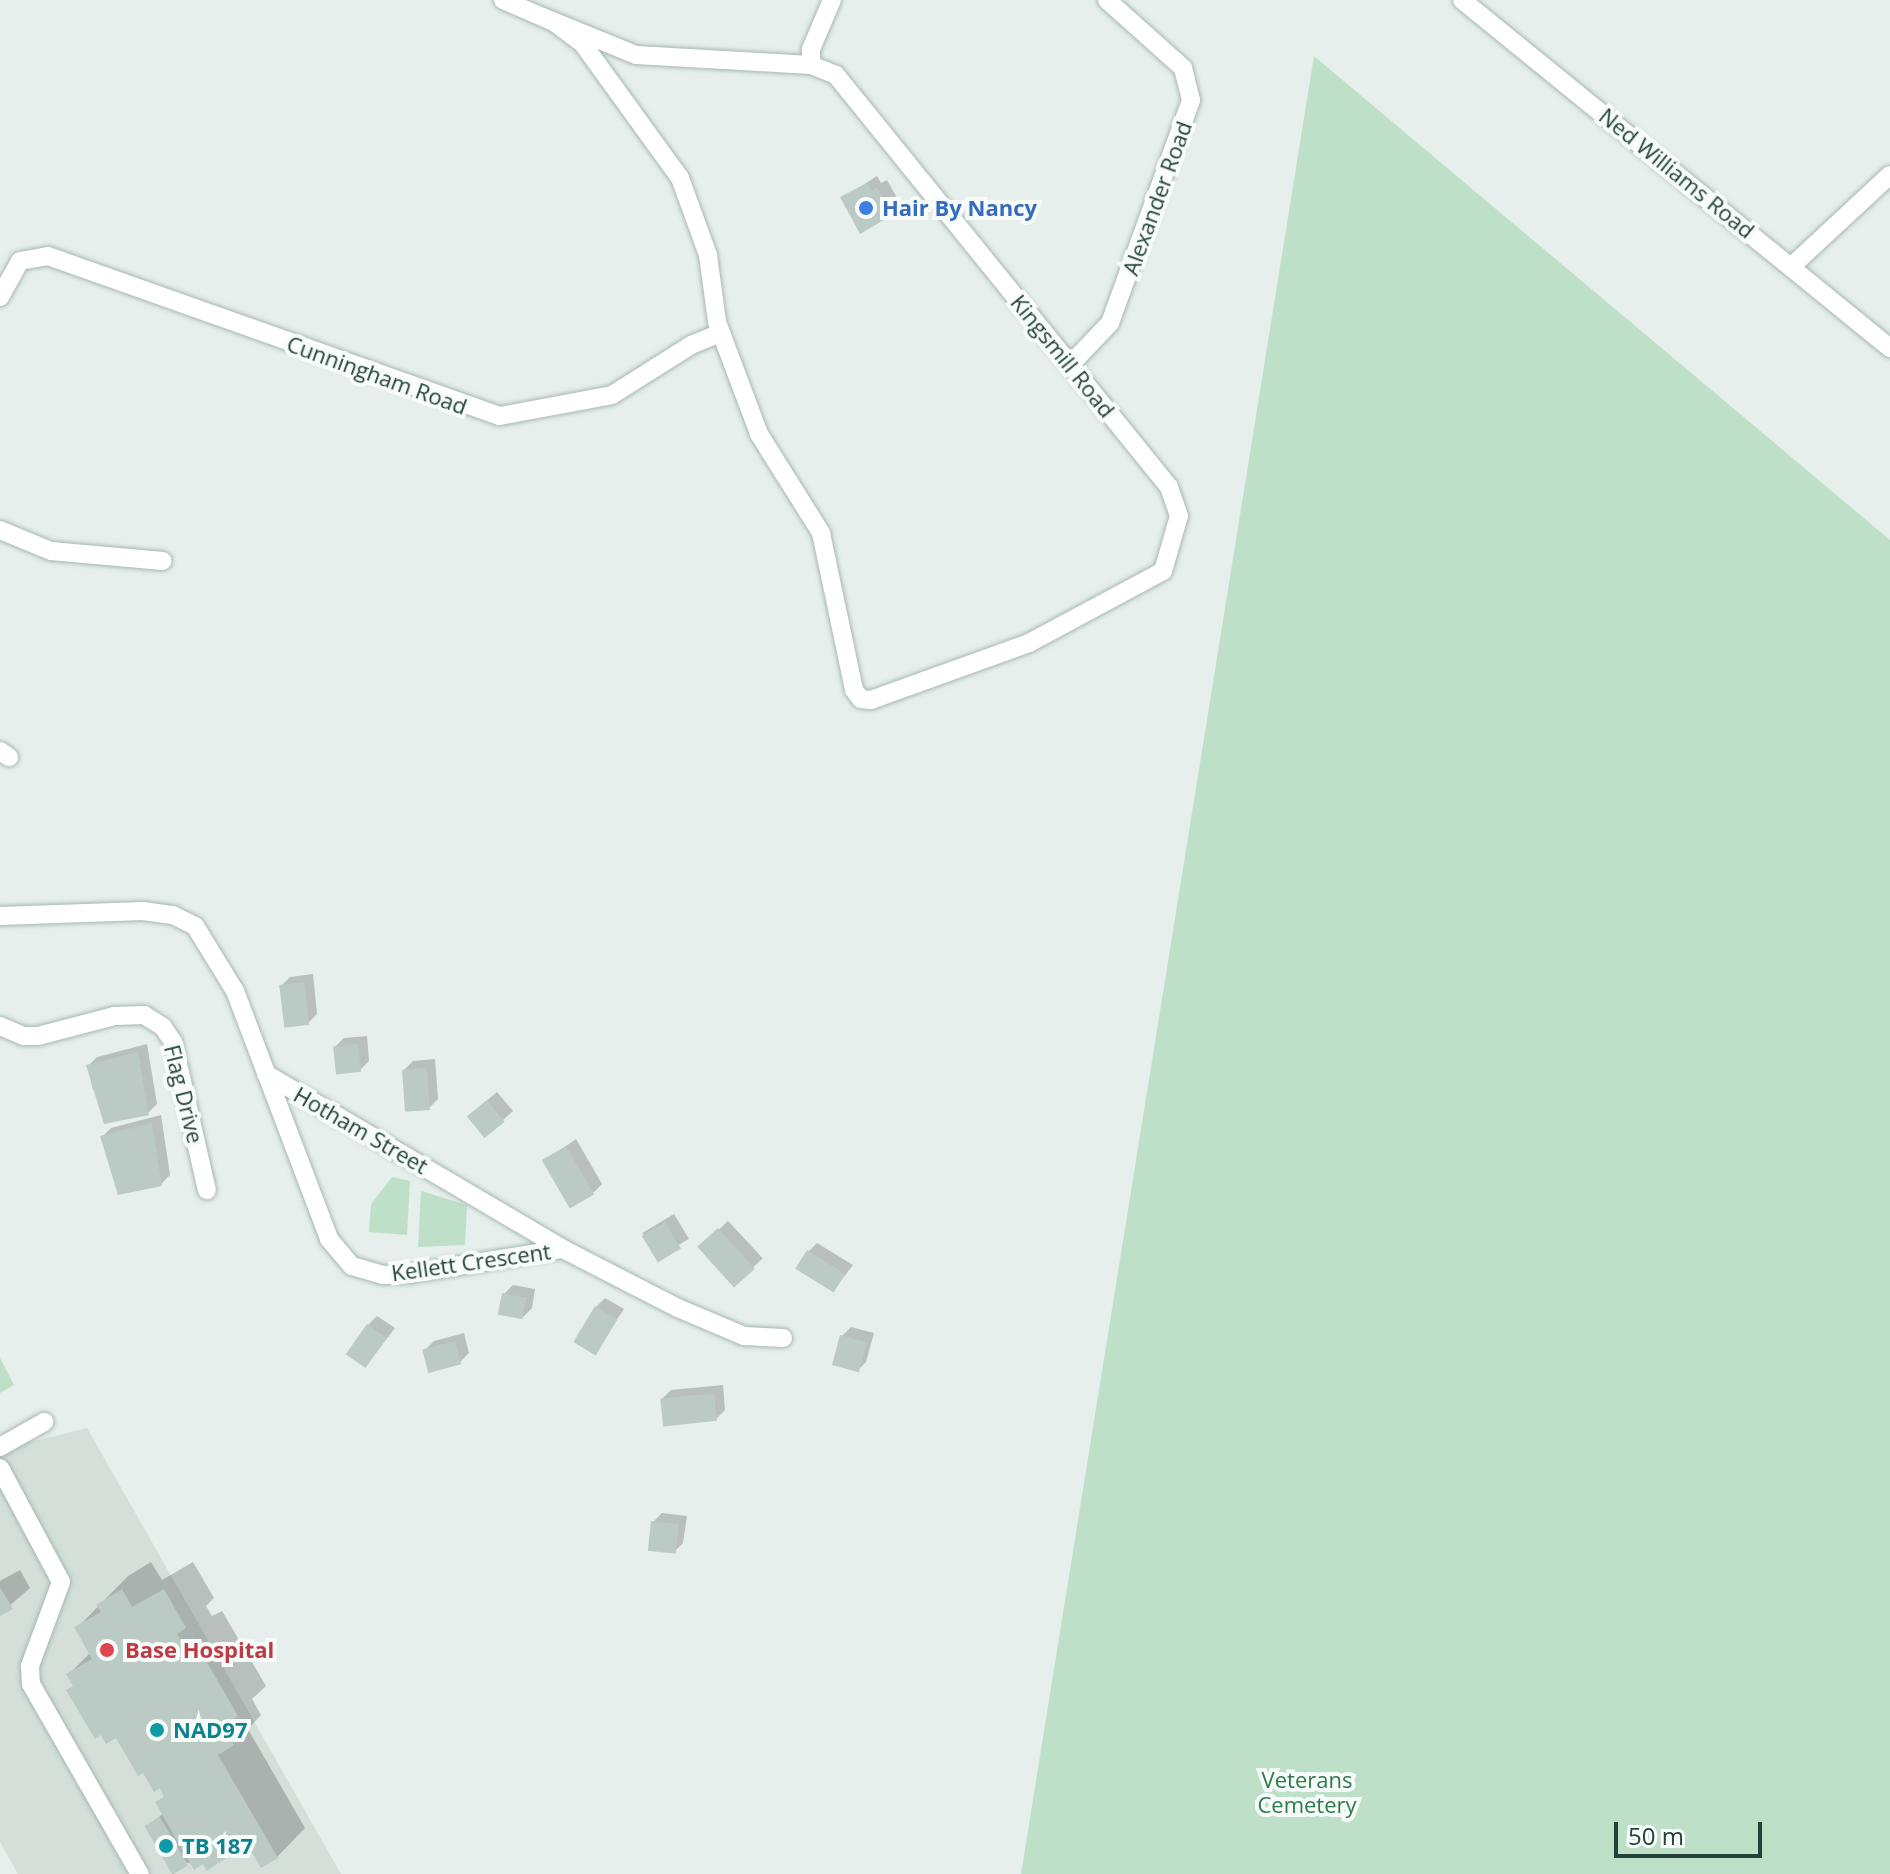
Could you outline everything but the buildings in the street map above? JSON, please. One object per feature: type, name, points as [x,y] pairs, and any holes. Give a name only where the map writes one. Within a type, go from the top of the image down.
[{"type":"street","points":[[503,0],[543,17],[604,53],[680,178],[708,255],[720,333]]},
{"type":"street","points":[[811,65],[811,49],[832,0]]},
{"type":"street","name":"Alexander Road","points":[[1070,365],[1110,323],[1191,100],[1183,68],[1107,0]]},
{"type":"street","name":"Ned Williams Road","points":[[1462,0],[1793,265],[1890,348]]},
{"type":"street","name":"Kingsmill Road","points":[[604,53],[811,65],[836,75],[1174,496],[1178,526],[1163,571],[1029,643],[871,700],[861,699],[854,690],[821,533],[763,445],[720,333]]},
{"type":"street","points":[[1793,265],[1890,175]]},
{"type":"street","name":"Cunningham Road","points":[[0,297],[14,269],[28,256],[48,256],[500,416],[612,395],[691,345],[720,333]]},
{"type":"street","points":[[0,530],[51,551],[163,561]]},
{"type":"street","points":[[0,916],[143,911],[173,915],[195,926],[235,991],[266,1074]]},
{"type":"street","name":"Flag Drive","points":[[0,1026],[23,1036],[38,1036],[114,1016],[144,1015],[163,1027],[173,1042],[207,1190]]},
{"type":"street","name":"Hotham Street","points":[[266,1074],[563,1249],[744,1336],[783,1338]]},
{"type":"street","name":"Kellett Crescent","points":[[266,1074],[329,1239],[352,1266],[383,1275],[408,1274],[563,1249]]},
{"type":"street","points":[[0,1447],[44,1422]]},
{"type":"street","points":[[0,1468],[61,1582],[30,1666],[31,1684],[140,1874]]},
{"type":"shaded area","name":"Base Hospital","points":[[87,1428],[341,1874],[18,1874],[0,1842],[0,1457],[22,1444]]},
{"type":"green space","name":"Veterans Cemetery","points":[[1314,56],[1890,540],[1890,1874],[1021,1874]]},
{"type":"green space","points":[[392,1177],[410,1181],[407,1235],[369,1232],[371,1204]]},
{"type":"green space","points":[[421,1191],[467,1205],[465,1245],[418,1247]]},
{"type":"green space","points":[[0,1358],[14,1385],[0,1393]]},
{"type":"place","name":"Hair By Nancy","points":[[866,208]]},
{"type":"place","name":"Base Hospital","points":[[107,1650]]},
{"type":"place","name":"NAD97","points":[[157,1730]]},
{"type":"place","name":"TB 187","points":[[166,1846]]}]
